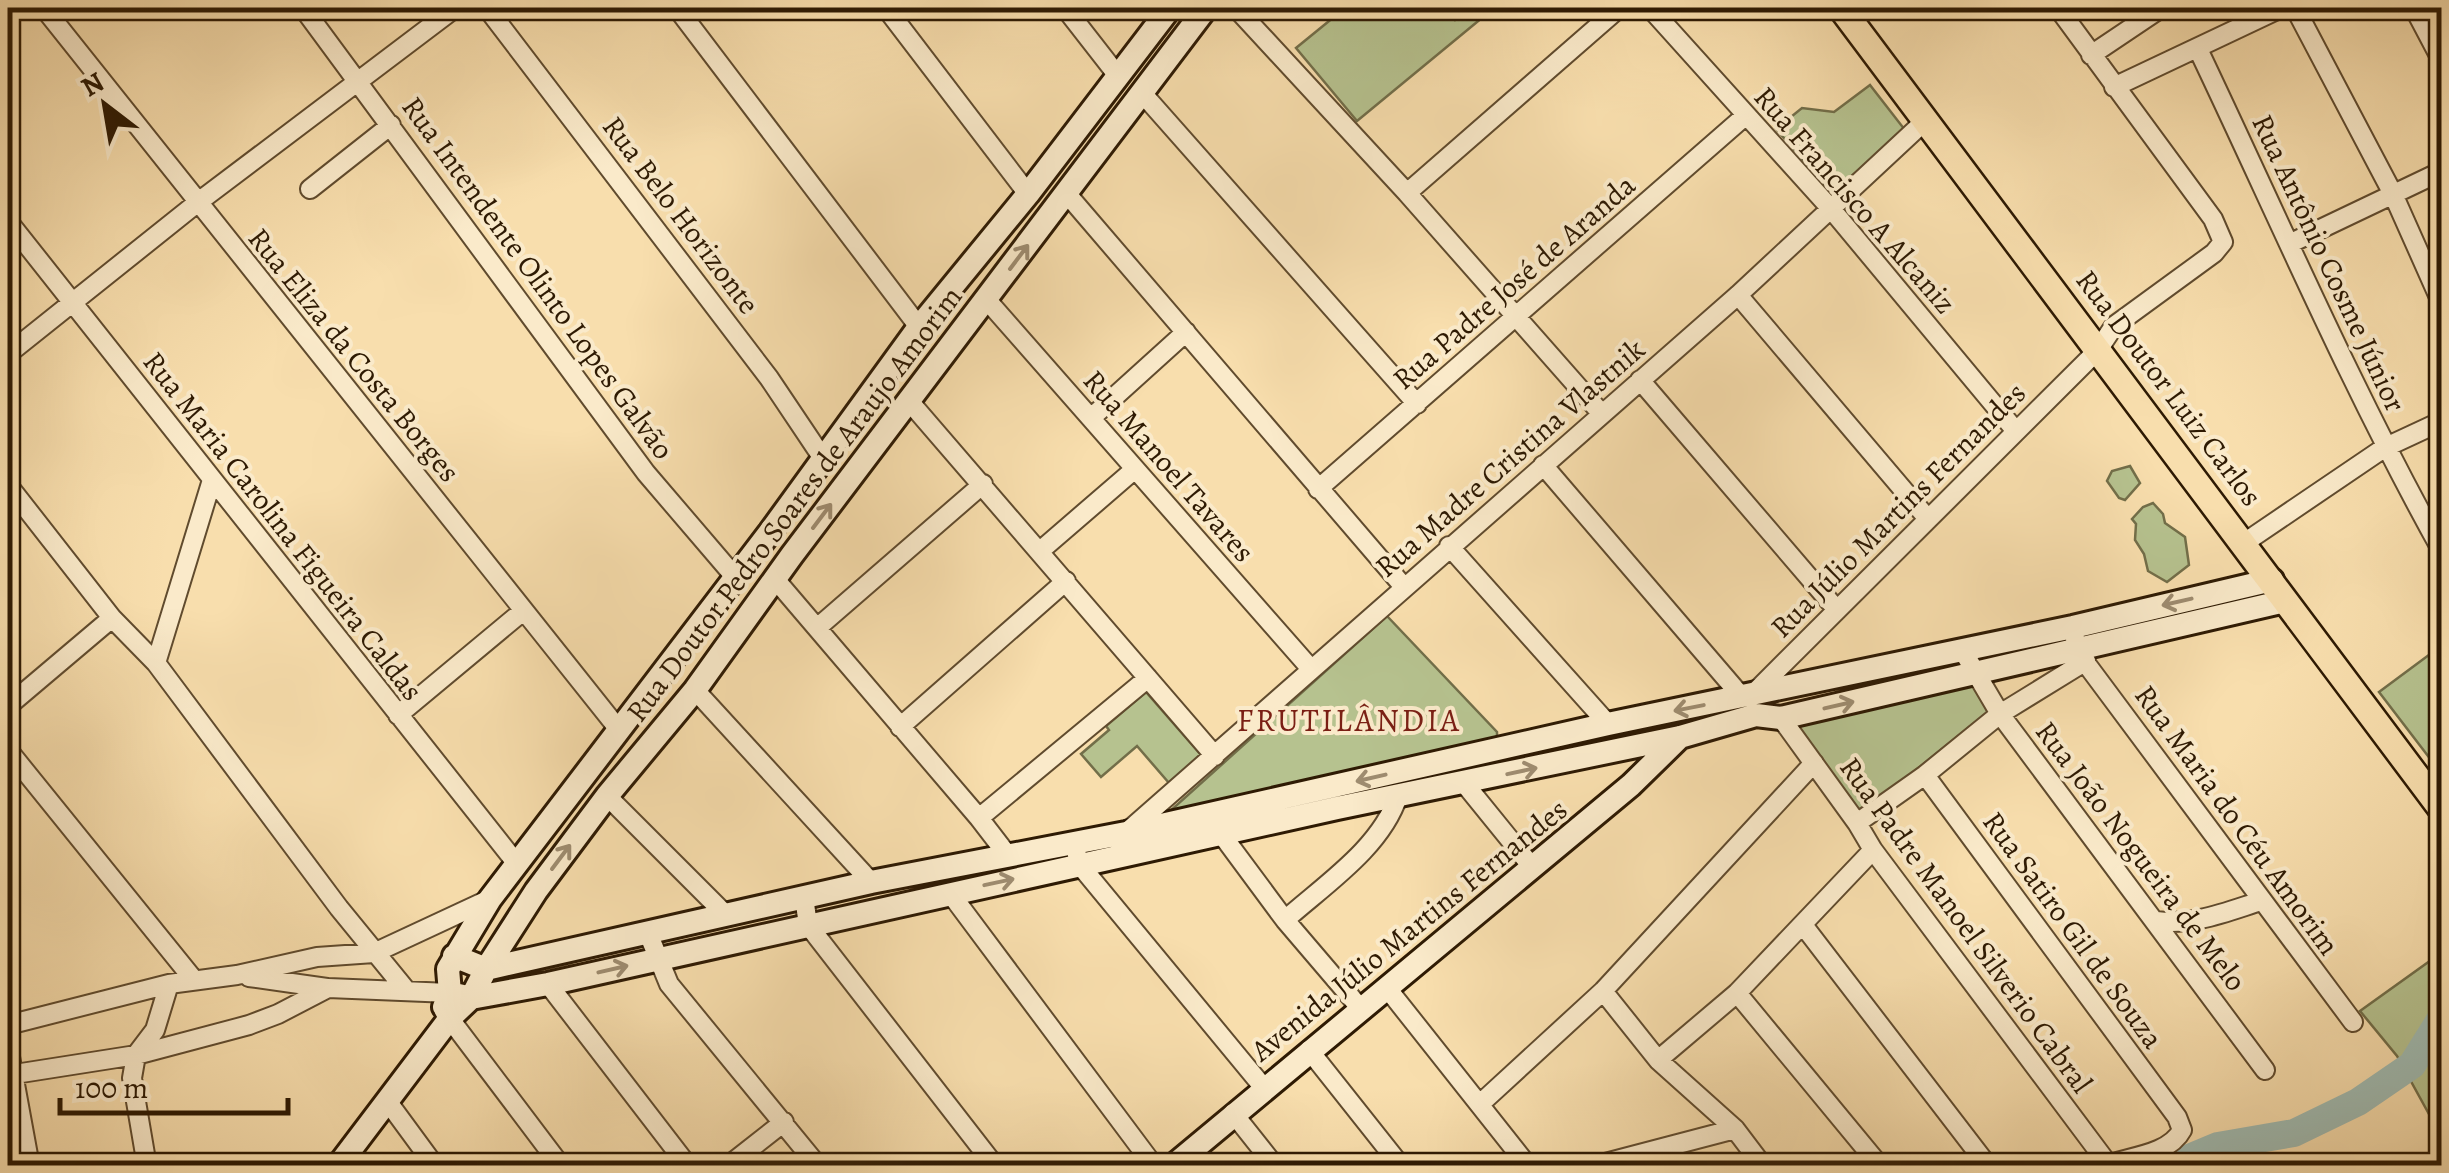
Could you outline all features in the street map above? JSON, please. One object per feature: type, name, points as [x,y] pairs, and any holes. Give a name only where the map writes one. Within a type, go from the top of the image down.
[{"type":"main road","name":"Rua Doutor Luiz Carlos","points":[[1841,8],[2442,810]]},
{"type":"street","name":"Rua Intendente Olinto Lopes Galvão","points":[[302,8],[360,81],[646,473],[735,577]]},
{"type":"street","points":[[8,354],[197,203],[455,8]]},
{"type":"street","name":"Rua Belo Horizonte","points":[[487,8],[770,378],[824,460]]},
{"type":"street","points":[[676,8],[919,327]]},
{"type":"street","points":[[886,8],[1028,194]]},
{"type":"street","points":[[1065,8],[1118,76]]},
{"type":"street","name":"Rua Doutor Pedro Soares de Araujo Amorim","points":[[454,1005],[448,969],[490,899],[824,460],[919,327],[1028,194],[1170,8]]},
{"type":"street","name":"Rua Doutor Pedro Soares de Araujo Amorim","points":[[338,1166],[436,1040],[454,1005],[486,969],[536,891],[607,796],[695,690],[792,555],[1206,8]]},
{"type":"street","points":[[1236,8],[1407,192],[1602,413]]},
{"type":"street","points":[[1407,192],[1619,8]]},
{"type":"street","name":"Rua Francisco A Alcaniz","points":[[1650,8],[1832,210],[2015,430]]},
{"type":"street","points":[[2058,8],[2114,86],[2281,8]]},
{"type":"street","points":[[2091,56],[2161,8]]},
{"type":"street","points":[[2295,8],[2393,194],[2442,304]]},
{"type":"street","points":[[2414,8],[2442,61]]},
{"type":"street","name":"Rua Eliza da Costa Borges","points":[[47,12],[620,731]]},
{"type":"street","name":"Rua Antônio Cosme Júnior","points":[[2198,49],[2384,448],[2442,551]]},
{"type":"street","name":"Rua Júlio Martins Fernandes","points":[[1750,703],[1837,610],[2098,350],[2114,326],[2214,253],[2222,242],[2213,219],[2114,86]]},
{"type":"street","points":[[1143,94],[1417,404]]},
{"type":"street","name":"Rua Padre José de Aranda","points":[[1318,489],[1745,116]]},
{"type":"street","name":"Rua Madre Cristina Vlastnik","points":[[1126,832],[1738,295],[1926,120]]},
{"type":"street","points":[[310,189],[391,125]]},
{"type":"street","points":[[1076,130],[1101,147]]},
{"type":"street","points":[[2292,244],[2442,170]]},
{"type":"street","points":[[1066,194],[1404,588]]},
{"type":"street","name":"Rua Maria Carolina Figueira Caldas","points":[[8,221],[517,864]]},
{"type":"street","points":[[1738,295],[1928,518]]},
{"type":"street","name":"Rua Manoel Tavares","points":[[986,299],[1311,669]]},
{"type":"street","points":[[1091,418],[1186,332]]},
{"type":"street","points":[[1640,380],[1837,610]]},
{"type":"street","points":[[909,401],[1215,756]]},
{"type":"street","points":[[2244,543],[2384,448],[2442,421]]},
{"type":"street","points":[[1543,465],[1750,703],[1781,718],[1975,674],[2278,590]]},
{"type":"street","points":[[1040,551],[1136,469]]},
{"type":"street","points":[[156,664],[212,480]]},
{"type":"street","points":[[8,484],[112,618],[156,664],[406,990]]},
{"type":"street","points":[[817,628],[983,484]]},
{"type":"street","points":[[770,532],[792,555]]},
{"type":"street","points":[[1449,546],[1608,724]]},
{"type":"street","points":[[775,579],[1008,857]]},
{"type":"street","points":[[900,727],[1066,582]]},
{"type":"street","points":[[398,715],[524,611]]},
{"type":"street","points":[[8,706],[112,618]]},
{"type":"street","points":[[454,956],[486,969],[870,882],[1008,857],[1222,836],[1332,798],[1608,724],[1750,703],[1964,651],[2078,646]]},
{"type":"street","points":[[1858,822],[1925,775],[2078,646]]},
{"type":"street","name":"Rua Maria do Céu Amorim","points":[[2078,646],[2353,1022]]},
{"type":"street","name":"Rua João Nogueira de Melo","points":[[1964,651],[2000,714],[2265,1070]]},
{"type":"street","points":[[979,818],[1148,678]]},
{"type":"street","points":[[695,690],[870,882]]},
{"type":"street","points":[[237,976],[328,988],[406,990],[454,1005],[950,893],[1077,853],[1126,832],[1332,798],[1398,796],[1680,736],[1750,703]]},
{"type":"street","name":"Rua Padre Manoel Silverio Cabral","points":[[1781,718],[1858,822],[1873,850],[2106,1164]]},
{"type":"street","name":"Avenida Júlio Martins Fernandes","points":[[1172,1166],[1632,786],[1680,736]]},
{"type":"street","points":[[8,750],[194,980]]},
{"type":"street","points":[[1480,1104],[1603,992],[1814,763]]},
{"type":"street","name":"Rua Satiro Gil de Souza","points":[[1925,775],[2177,1117],[2182,1130],[2176,1141],[2106,1164]]},
{"type":"street","points":[[1464,783],[1533,868]]},
{"type":"street","points":[[607,796],[726,914]]},
{"type":"street","points":[[1285,920],[1378,834],[1393,812],[1398,796]]},
{"type":"street","points":[[1222,836],[1285,920],[1361,1009]]},
{"type":"street","points":[[1658,1060],[1737,993],[1873,850]]},
{"type":"street","points":[[1077,853],[1264,1088]]},
{"type":"street","points":[[950,893],[1154,1166]]},
{"type":"street","points":[[804,897],[808,925],[995,1166]]},
{"type":"street","points":[[8,1025],[168,984],[237,976],[317,958],[374,953],[490,899]]},
{"type":"street","points":[[2156,921],[2194,921],[2261,901]]},
{"type":"street","points":[[1803,925],[1988,1166]]},
{"type":"street","points":[[648,932],[669,984],[818,1166]]},
{"type":"street","points":[[147,1166],[132,1078],[136,1056],[155,1030],[168,984]]},
{"type":"street","points":[[548,984],[688,1166]]},
{"type":"street","points":[[15,1074],[136,1056],[249,1025],[328,988]]},
{"type":"street","points":[[1387,988],[1528,1166]]},
{"type":"street","points":[[1603,992],[1658,1060],[1734,1130],[1762,1166]]},
{"type":"street","points":[[1737,993],[1880,1166]]},
{"type":"street","points":[[454,1005],[562,1166]]},
{"type":"street","points":[[8,1046],[30,1166]]},
{"type":"street","points":[[1308,1050],[1402,1166]]},
{"type":"street","points":[[388,1102],[435,1166]]},
{"type":"street","points":[[1233,1113],[1275,1166]]},
{"type":"street","points":[[728,1166],[784,1122]]},
{"type":"street","points":[[1594,1166],[1734,1130]]},
{"type":"green space","points":[[1345,8],[1444,8],[1455,20],[1470,8],[1494,8],[1357,121],[1296,48]]},
{"type":"green space","points":[[1870,85],[1905,130],[1832,193],[1776,129],[1802,108],[1834,112]]},
{"type":"green space","points":[[2130,466],[2140,483],[2125,500],[2107,481],[2112,471]]},
{"type":"green space","points":[[2153,503],[2165,523],[2185,537],[2189,565],[2167,582],[2148,571],[2135,540],[2136,524],[2132,519]]},
{"type":"green space","points":[[1387,616],[1497,732],[1497,739],[1169,812]]},
{"type":"green space","points":[[2441,646],[2441,773],[2379,692]]},
{"type":"green space","points":[[1972,684],[1988,712],[1866,810],[1858,811],[1796,725]]},
{"type":"green space","points":[[1146,692],[1201,755],[1169,783],[1137,746],[1101,777],[1081,754],[1109,730],[1106,726]]},
{"type":"green space","points":[[2441,953],[2441,1136],[2397,1056],[2360,1011]]},
{"type":"waterway","points":[[2170,1166],[2218,1146],[2294,1133],[2358,1102],[2412,1065],[2442,1017]]},
{"type":"district","name":"FRUTILÂNDIA","points":[[1349,720]]}]
